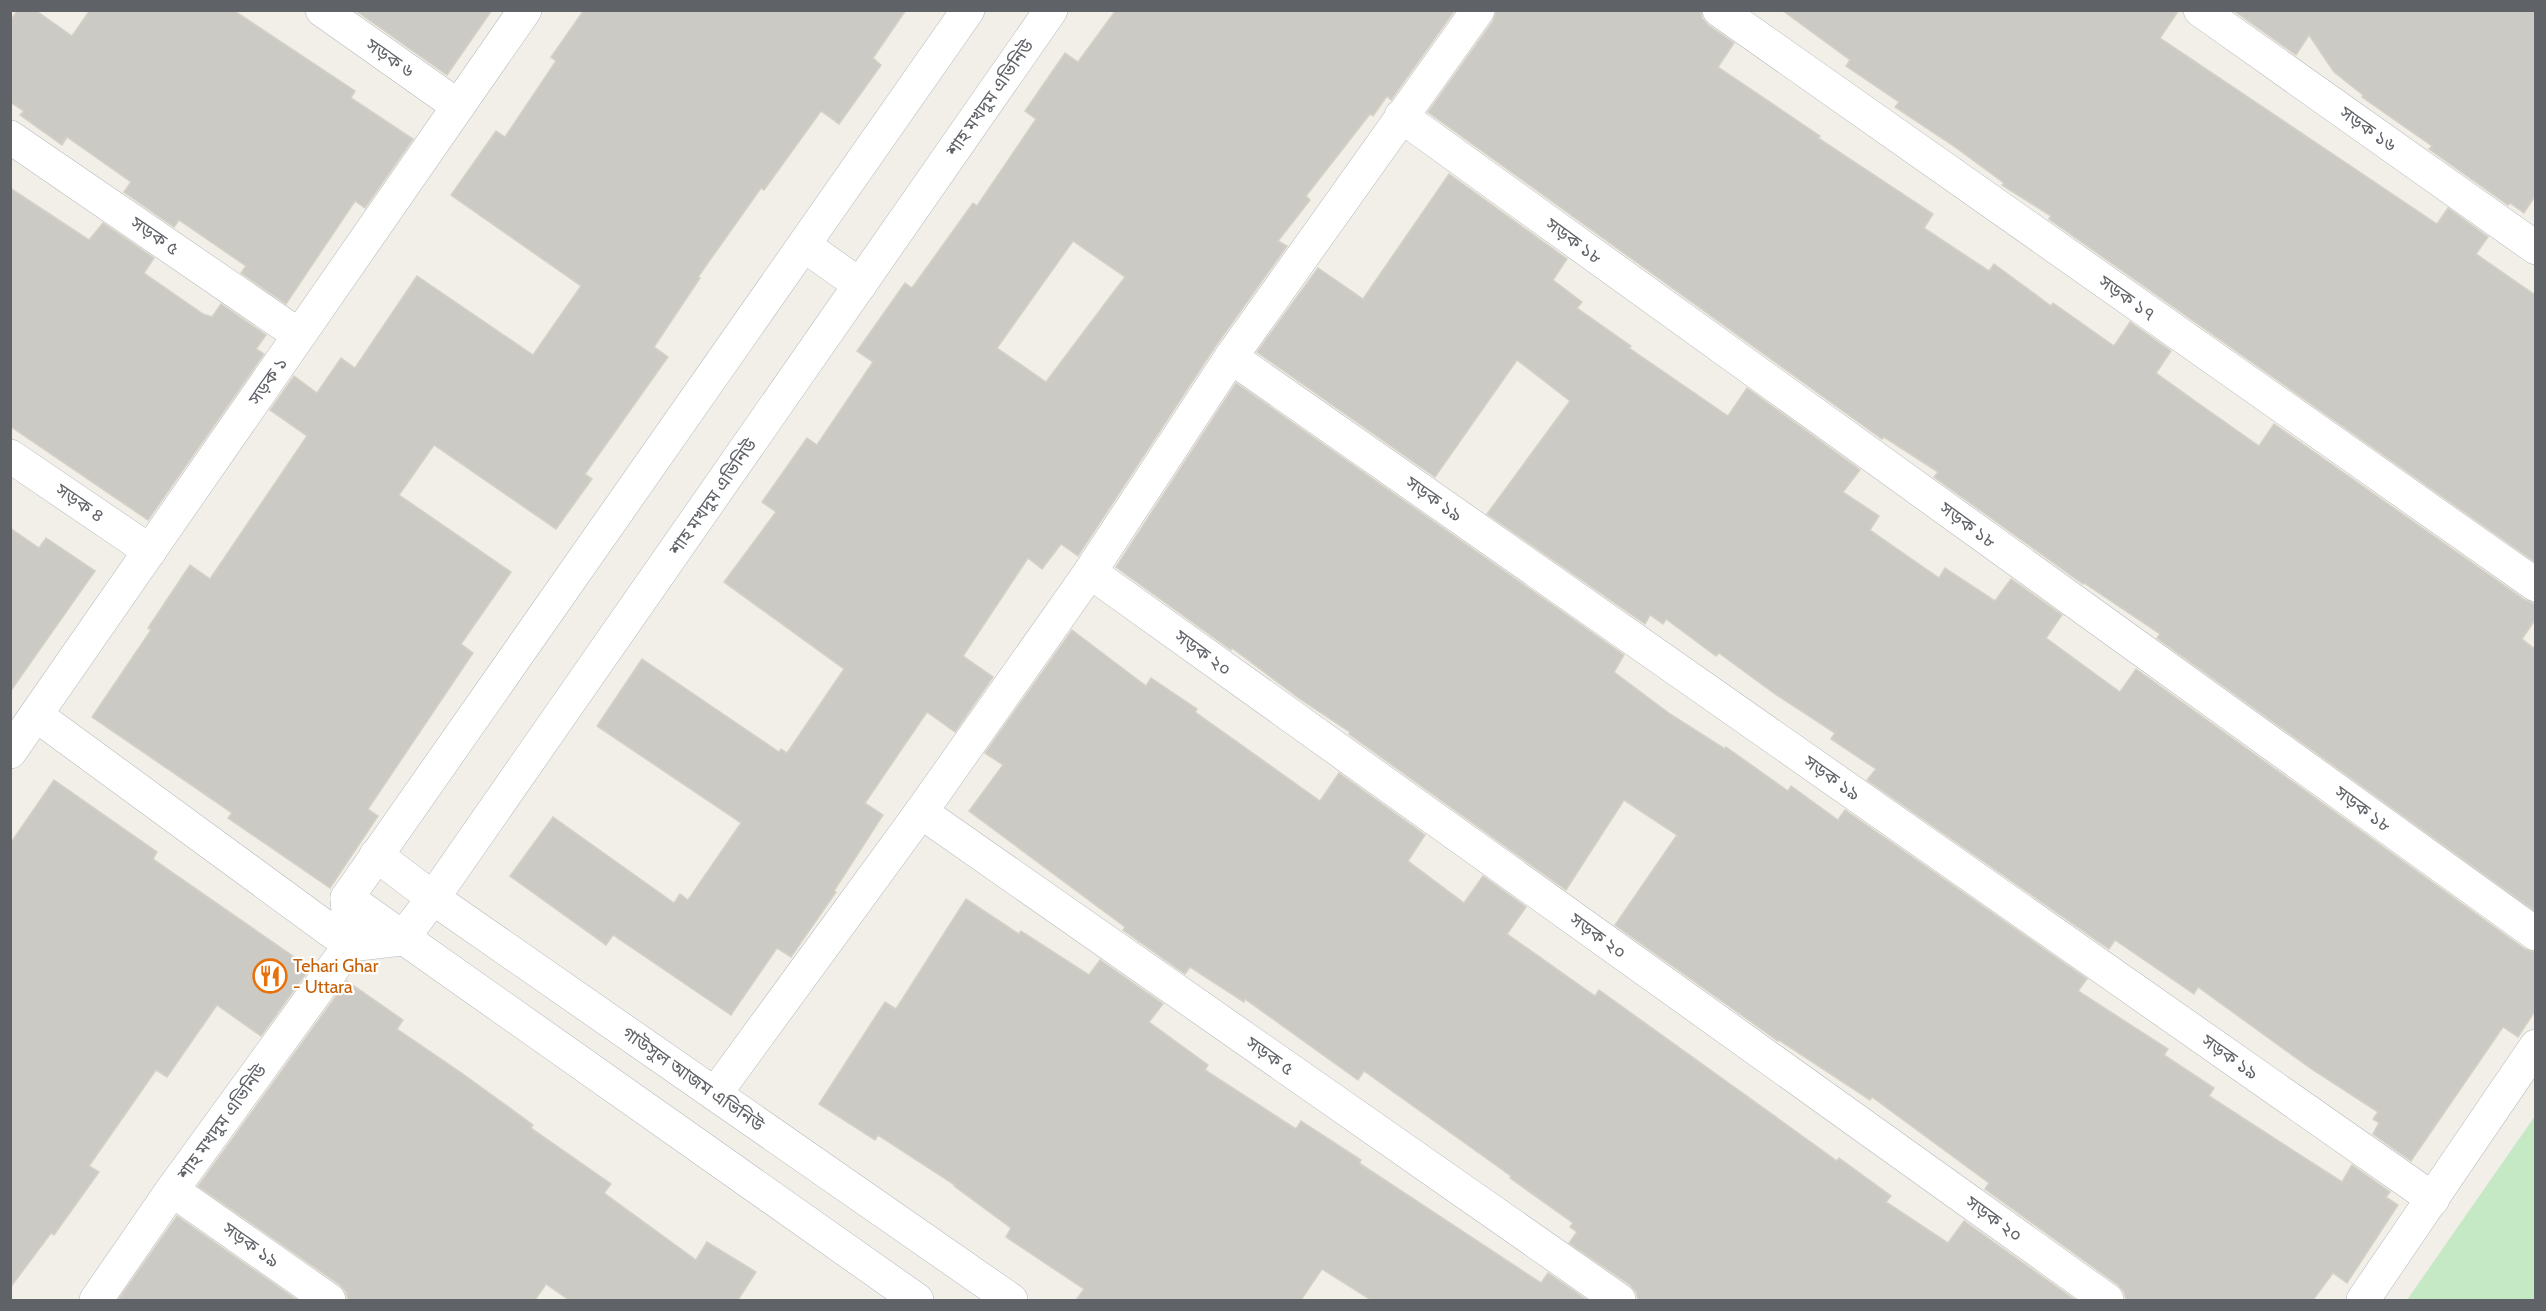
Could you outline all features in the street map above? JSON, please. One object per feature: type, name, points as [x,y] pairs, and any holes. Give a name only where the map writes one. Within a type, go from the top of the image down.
[{"type":"street","name":"সড়ক ৬","points":[[322,10],[458,106]]},
{"type":"street","name":"সড়ক ১","points":[[10,752],[525,10]]},
{"type":"street","points":[[350,945],[347,898],[968,10]]},
{"type":"street","name":"শাহ মখদুম এভিনিউ","points":[[402,939],[433,898],[1051,10]]},
{"type":"street","points":[[715,1094],[921,812],[1090,572],[1231,357],[1478,10]]},
{"type":"street","name":"সড়ক ১৭","points":[[1719,10],[2535,585]]},
{"type":"street","name":"সড়ক ১৬","points":[[2200,10],[2535,248]]},
{"type":"street","name":"সড়ক ১৮","points":[[1401,116],[2535,934]]},
{"type":"street","name":"সড়ক ৫","points":[[10,137],[299,335]]},
{"type":"street","points":[[805,246],[860,285]]},
{"type":"street","name":"সড়ক ১৯","points":[[1231,357],[2433,1199]]},
{"type":"street","name":"সড়ক ৪","points":[[10,456],[150,551]]},
{"type":"street","name":"সড়ক ২০","points":[[1090,572],[2107,1300]]},
{"type":"street","points":[[36,715],[350,945],[402,939]]},
{"type":"street","name":"সড়ক ৫","points":[[921,812],[1619,1300]]},
{"type":"street","name":"গাউসুল আজম এভিনিউ","points":[[376,855],[433,898],[1011,1300]]},
{"type":"street","points":[[347,898],[402,939],[917,1300]]},
{"type":"street","name":"শাহ মখদুম এভিনিউ","points":[[96,1300],[172,1190],[350,945]]},
{"type":"street","points":[[2363,1300],[2535,1046]]},
{"type":"street","name":"সড়ক ১৯","points":[[172,1190],[329,1300]]},
{"type":"green space","points":[[2535,1116],[2535,1300],[2407,1300]]},
{"type":"building","points":[[18,10],[35,10],[72,36],[90,10],[233,10],[355,91],[351,98],[413,139],[365,208],[355,201],[286,304],[241,273],[246,266],[179,220],[174,227],[124,192],[131,182],[67,137],[62,145],[20,115],[24,111],[10,102],[10,21]]},
{"type":"building","points":[[355,10],[492,10],[447,75]]},
{"type":"building","points":[[584,10],[906,10],[873,58],[881,65],[839,124],[821,111],[764,190],[761,188],[698,277],[700,278],[654,347],[668,357],[585,474],[592,479],[556,529],[434,445],[399,495],[511,572],[461,644],[473,653],[368,809],[378,816],[330,888],[228,818],[232,813],[92,717],[151,630],[148,628],[190,565],[210,579],[307,436],[270,410],[294,376],[317,393],[341,358],[355,368],[417,276],[533,355],[581,286],[451,195],[496,131],[505,137],[556,61],[551,57]]},
{"type":"building","points":[[1116,10],[1455,10],[1391,100],[1387,96],[1373,116],[1370,114],[1306,196],[1310,200],[1278,241],[1287,246],[1215,347],[1078,556],[1061,544],[1042,569],[1028,558],[963,656],[993,677],[955,732],[927,712],[865,803],[883,815],[834,891],[836,892],[791,957],[777,948],[731,1015],[613,935],[606,945],[510,876],[553,817],[674,903],[680,894],[688,900],[741,823],[597,726],[642,659],[779,752],[781,749],[787,753],[844,669],[724,582],[776,512],[762,502],[807,438],[817,445],[873,362],[857,351],[905,283],[912,288],[973,203],[977,206],[1036,119],[1025,111],[1065,53],[1078,62]],"holes":[[[1073,241],[1125,277],[1046,382],[997,348]]]},
{"type":"building","points":[[1497,10],[1701,10],[1702,18],[1708,25],[1734,43],[1718,67],[1820,136],[1818,138],[1933,214],[1924,228],[1989,271],[1994,264],[2051,306],[2053,303],[2114,346],[2130,322],[2171,351],[2156,373],[2259,446],[2274,424],[2525,600],[2535,604],[2535,620],[2522,639],[2535,649],[2535,911],[2157,638],[2160,634],[2083,584],[1934,477],[1938,472],[1884,437],[1882,439],[1428,112],[1493,21]]},
{"type":"building","points":[[1782,10],[2179,10],[2160,38],[2437,224],[2448,208],[2488,237],[2476,254],[2535,295],[2535,562],[2049,219],[2051,216],[2002,185],[2004,183],[1955,147],[1895,107],[1899,102],[1846,66],[1850,60]]},
{"type":"building","points":[[2233,10],[2535,10],[2535,196],[2524,213],[2510,203],[2508,205],[2429,149],[2432,146],[2362,97],[2363,95],[2334,72],[2309,35],[2296,55]]},
{"type":"building","points":[[1449,174],[1567,259],[1553,280],[1582,302],[1577,308],[1631,346],[1629,348],[1728,416],[1747,388],[1860,470],[1843,492],[1879,516],[1870,530],[1939,578],[1945,568],[1995,601],[2011,579],[2062,615],[2046,638],[2120,692],[2136,669],[2525,949],[2535,952],[2535,1011],[2518,1037],[2503,1027],[2411,1161],[2373,1134],[2379,1123],[2373,1119],[2378,1112],[2310,1068],[2198,987],[2194,994],[2115,940],[2109,949],[1867,780],[1876,769],[1831,739],[1835,733],[1775,694],[1719,653],[1716,656],[1666,619],[1663,624],[1650,615],[1645,624],[1487,514],[1570,401],[1517,360],[1435,477],[1257,352],[1318,268],[1363,299]]},
{"type":"building","points":[[10,188],[89,240],[103,223],[154,258],[144,273],[203,314],[212,317],[221,304],[266,335],[256,349],[264,354],[148,520],[10,426]]},
{"type":"building","points":[[1236,383],[1624,655],[1614,672],[1670,714],[1725,749],[1726,747],[1788,791],[1791,786],[1838,820],[1845,810],[2087,979],[2078,991],[2168,1049],[2164,1055],[2214,1088],[2209,1096],[2342,1182],[2352,1165],[2390,1192],[2386,1197],[2398,1205],[2347,1283],[2333,1273],[2313,1300],[2126,1300],[2124,1292],[2118,1285],[1985,1189],[1989,1183],[1872,1097],[1870,1100],[1778,1041],[1615,925],[1677,835],[1624,800],[1566,890],[1349,734],[1350,732],[1300,699],[1232,648],[1231,650],[1116,567]]},
{"type":"building","points":[[10,528],[39,548],[46,538],[95,571],[10,692]]},
{"type":"building","points":[[1072,630],[1146,686],[1151,678],[1197,709],[1195,712],[1320,801],[1339,773],[1425,835],[1408,861],[1464,903],[1483,876],[1526,907],[1507,934],[1595,996],[1599,990],[1837,1161],[1839,1158],[1891,1196],[1886,1202],[1948,1243],[1964,1221],[2075,1300],[1638,1300],[1636,1292],[1630,1285],[1569,1243],[1577,1232],[1570,1227],[1573,1223],[1510,1178],[1511,1176],[1364,1071],[1358,1080],[1245,999],[1244,1002],[1190,967],[1185,974],[1123,930],[1125,927],[969,811],[1003,765],[985,753]]},
{"type":"building","points":[[54,780],[157,852],[153,859],[310,968],[261,1036],[217,1005],[167,1077],[156,1070],[89,1166],[99,1172],[54,1235],[51,1233],[10,1288],[10,844]]},
{"type":"building","points":[[966,899],[1019,934],[1021,931],[1089,975],[1100,960],[1163,1004],[1149,1022],[1208,1065],[1205,1070],[1296,1129],[1301,1121],[1361,1160],[1359,1163],[1541,1283],[1548,1273],[1587,1300],[1371,1300],[1322,1269],[1301,1300],[1076,1300],[1084,1289],[1006,1237],[1011,1228],[955,1185],[878,1135],[875,1140],[819,1104],[885,1002],[896,1009]]},
{"type":"building","points":[[347,981],[403,1020],[397,1029],[463,1074],[533,1125],[531,1128],[611,1184],[604,1193],[696,1260],[707,1242],[756,1272],[738,1300],[569,1300],[546,1284],[535,1300],[348,1300],[346,1292],[340,1285],[198,1186]]},
{"type":"building","points":[[177,1216],[297,1300],[118,1300]]},
{"type":"place","name":"Tehari Ghar - Uttara","points":[[270,976]]}]
